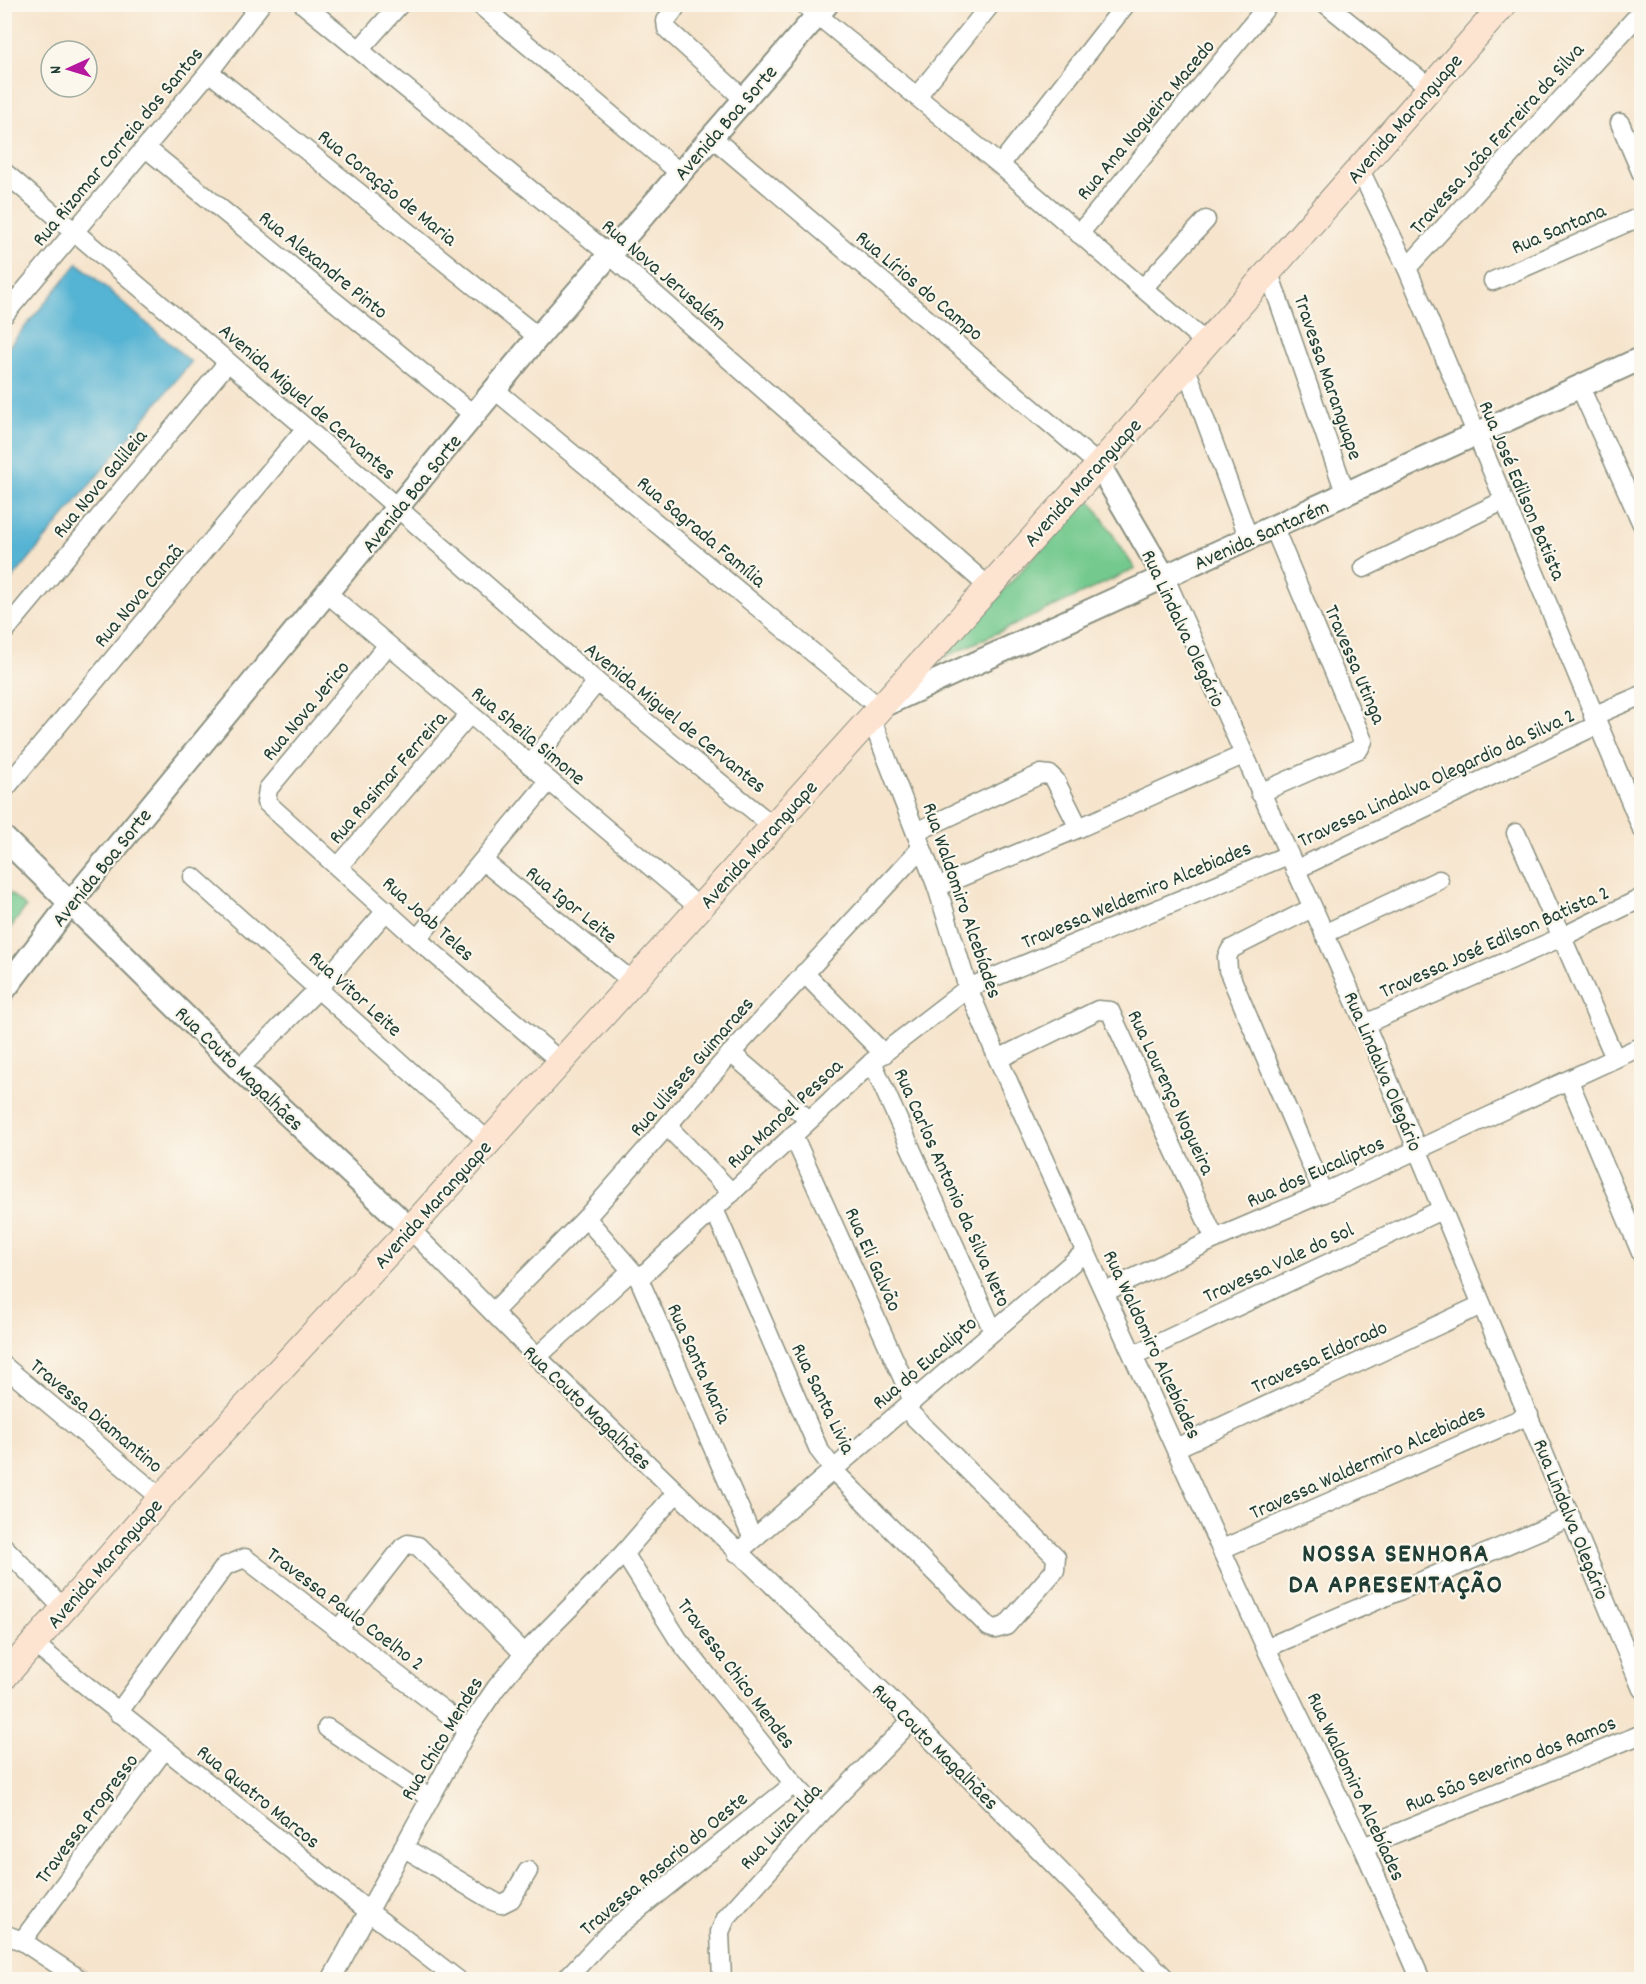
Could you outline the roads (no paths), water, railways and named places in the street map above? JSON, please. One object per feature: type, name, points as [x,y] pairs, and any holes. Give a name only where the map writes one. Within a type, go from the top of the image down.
[{"type":"main road","name":"Avenida Maranguape","points":[[4,1677],[161,1498],[410,1230],[701,909],[1099,465],[1504,4]]},
{"type":"street","name":"Rua Rizomar Correia dos Santos","points":[[4,315],[209,72],[261,4]]},
{"type":"street","name":"Rua Nova Jerusalém","points":[[303,4],[610,255],[989,587]]},
{"type":"street","points":[[360,49],[400,4]]},
{"type":"street","points":[[479,4],[680,173]]},
{"type":"street","points":[[678,4],[666,21],[667,29],[746,101]]},
{"type":"street","points":[[917,96],[991,4]]},
{"type":"street","points":[[1000,165],[1126,4]]},
{"type":"street","name":"Rua Ana Nogueira Macedo","points":[[1079,234],[1269,4]]},
{"type":"street","points":[[1326,4],[1429,87]]},
{"type":"street","points":[[816,8],[1206,343]]},
{"type":"street","name":"Avenida Boa Sorte","points":[[4,990],[72,901],[399,509],[538,337],[680,173],[746,101],[816,8]]},
{"type":"street","name":"Travessa João Ferreira da Silva","points":[[1407,268],[1641,11]]},
{"type":"street","name":"Rua Coração de Maria","points":[[209,72],[538,337]]},
{"type":"street","points":[[1620,123],[1641,174]]},
{"type":"street","name":"Rua Lírios do Campo","points":[[713,138],[1099,465]]},
{"type":"street","name":"Rua Alexandre Pinto","points":[[146,148],[474,415]]},
{"type":"street","name":"Rua José Edilson Batista","points":[[1360,170],[1407,268],[1595,721],[1633,786],[1641,829]]},
{"type":"street","name":"Avenida Miguel de Cervantes","points":[[4,172],[306,428],[597,682],[774,826]]},
{"type":"street","name":"Rua Santana","points":[[1493,281],[1641,216]]},
{"type":"street","points":[[1143,288],[1206,220]]},
{"type":"street","name":"Travessa Maranguape","points":[[1269,273],[1346,495]]},
{"type":"street","name":"Avenida Santarém","points":[[875,713],[1641,358]]},
{"type":"street","name":"Rua Nova Galileia","points":[[4,632],[228,362]]},
{"type":"street","points":[[1185,365],[1249,539]]},
{"type":"street","points":[[1580,387],[1641,524]]},
{"type":"street","name":"Rua Sagrada Família","points":[[495,390],[875,713]]},
{"type":"street","name":"Rua Nova Canaã","points":[[4,790],[306,428]]},
{"type":"street","name":"Rua Lindalva Olegário","points":[[1099,465],[1165,578],[1365,1024],[1641,1689]]},
{"type":"street","points":[[1364,568],[1503,501]]},
{"type":"street","name":"Travessa Utinga","points":[[1260,793],[1359,749],[1363,741],[1274,528]]},
{"type":"street","name":"Rua Sheila Simone","points":[[328,594],[701,909]]},
{"type":"street","name":"Rua Nova Jerico","points":[[268,806],[265,795],[268,789],[388,645]]},
{"type":"street","points":[[530,765],[597,682]]},
{"type":"street","name":"Travessa Lindalva Olegardio da Silva 2","points":[[1291,862],[1595,721],[1641,695]]},
{"type":"street","name":"Rua Waldomiro Alcebíades","points":[[875,713],[968,988],[998,1059],[1266,1648],[1363,1847],[1421,1980]]},
{"type":"street","name":"Rua Rosimar Ferreira","points":[[338,867],[469,715]]},
{"type":"street","points":[[936,888],[1079,828],[1243,754]]},
{"type":"street","points":[[918,840],[1041,774],[1050,775],[1055,780],[1079,828]]},
{"type":"street","points":[[417,939],[549,781]]},
{"type":"street","name":"Rua Joab Teles","points":[[268,806],[417,939],[561,1062]]},
{"type":"street","points":[[1516,833],[1615,1058]]},
{"type":"street","name":"Rua Couto Magalhães","points":[[4,838],[72,901],[239,1069],[410,1230],[537,1358],[912,1720],[1158,1977]]},
{"type":"street","name":"Rua Ulisses Guimaraes","points":[[493,1312],[586,1218],[804,973],[918,840]]},
{"type":"street","name":"Rua Igor Leite","points":[[483,861],[633,982]]},
{"type":"street","name":"Travessa Weldemiro Alcebiades","points":[[968,988],[1291,862]]},
{"type":"street","name":"Rua Vitor Leite","points":[[193,877],[489,1142]]},
{"type":"street","points":[[1324,934],[1439,880]]},
{"type":"street","name":"Travessa José Edilson Batista 2","points":[[1365,1024],[1562,937],[1641,897]]},
{"type":"street","points":[[1312,908],[1231,949],[1227,957],[1228,970],[1323,1193]]},
{"type":"street","points":[[239,1069],[318,989],[387,910]]},
{"type":"street","points":[[804,973],[878,1058]]},
{"type":"street","name":"Rua Manoel Pessoa","points":[[537,1358],[714,1209],[794,1135],[808,1119],[878,1058],[968,988]]},
{"type":"street","name":"Rua Lourenço Nogueira","points":[[998,1059],[1098,1010],[1110,1011],[1215,1239]]},
{"type":"street","name":"Rua dos Eucaliptos","points":[[1104,1292],[1215,1239],[1323,1193],[1641,1046]]},
{"type":"street","points":[[731,1053],[808,1119]]},
{"type":"street","name":"Rua Carlos Antonio da Silva Neto","points":[[878,1058],[993,1331]]},
{"type":"street","points":[[1569,1081],[1641,1255]]},
{"type":"street","points":[[668,1126],[732,1193]]},
{"type":"street","name":"Rua Eli Galvão","points":[[794,1135],[909,1404],[1056,1557],[1055,1570],[1006,1626],[995,1629],[989,1627]]},
{"type":"street","name":"Rua Santa Livia","points":[[714,1209],[810,1430],[833,1470],[989,1627]]},
{"type":"street","name":"Travessa Vale do Sol","points":[[1134,1355],[1441,1210]]},
{"type":"street","name":"Rua Santa Maria","points":[[586,1218],[635,1275],[753,1539]]},
{"type":"street","name":"Rua do Eucalipto","points":[[737,1553],[1086,1251]]},
{"type":"street","name":"Travessa Eldorado","points":[[1176,1448],[1481,1305]]},
{"type":"street","name":"Travessa Diamantino","points":[[9,1377],[161,1498]]},
{"type":"street","name":"Travessa Waldermiro Alcebiades","points":[[1222,1549],[1529,1415]]},
{"type":"street","name":"Rua Chico Mendes","points":[[331,1980],[468,1729],[496,1688],[524,1654],[624,1553],[676,1493]]},
{"type":"street","points":[[1266,1648],[1571,1517]]},
{"type":"street","points":[[338,1630],[403,1547],[413,1544],[418,1546],[524,1654]]},
{"type":"street","points":[[4,1547],[64,1609]]},
{"type":"street","name":"Travessa Chico Mendes","points":[[624,1553],[678,1640],[794,1784],[821,1813]]},
{"type":"street","name":"Travessa Paulo Coelho 2","points":[[118,1713],[225,1566],[245,1558],[468,1729]]},
{"type":"street","name":"Rua Quatro Marcos","points":[[34,1644],[164,1750],[458,1980]]},
{"type":"street","name":"Rua Luiza Ilda","points":[[722,1980],[720,1932],[726,1918],[821,1813],[912,1720]]},
{"type":"street","points":[[327,1728],[430,1798]]},
{"type":"street","name":"Rua São Severino dos Ramos","points":[[1363,1847],[1641,1734]]},
{"type":"street","name":"Travessa Progresso","points":[[22,1941],[164,1750]]},
{"type":"street","name":"Travessa Rosario do Oeste","points":[[565,1980],[610,1932],[794,1784]]},
{"type":"street","points":[[404,1847],[501,1904],[511,1899],[528,1871]]},
{"type":"street","points":[[4,1934],[22,1941],[81,1980]]},
{"type":"water","points":[[78,263],[191,362],[5,588],[5,351]]},
{"type":"district","name":"NOSSA SENHORA DA APRESENTAÇÃO","points":[[1396,1568]]}]
